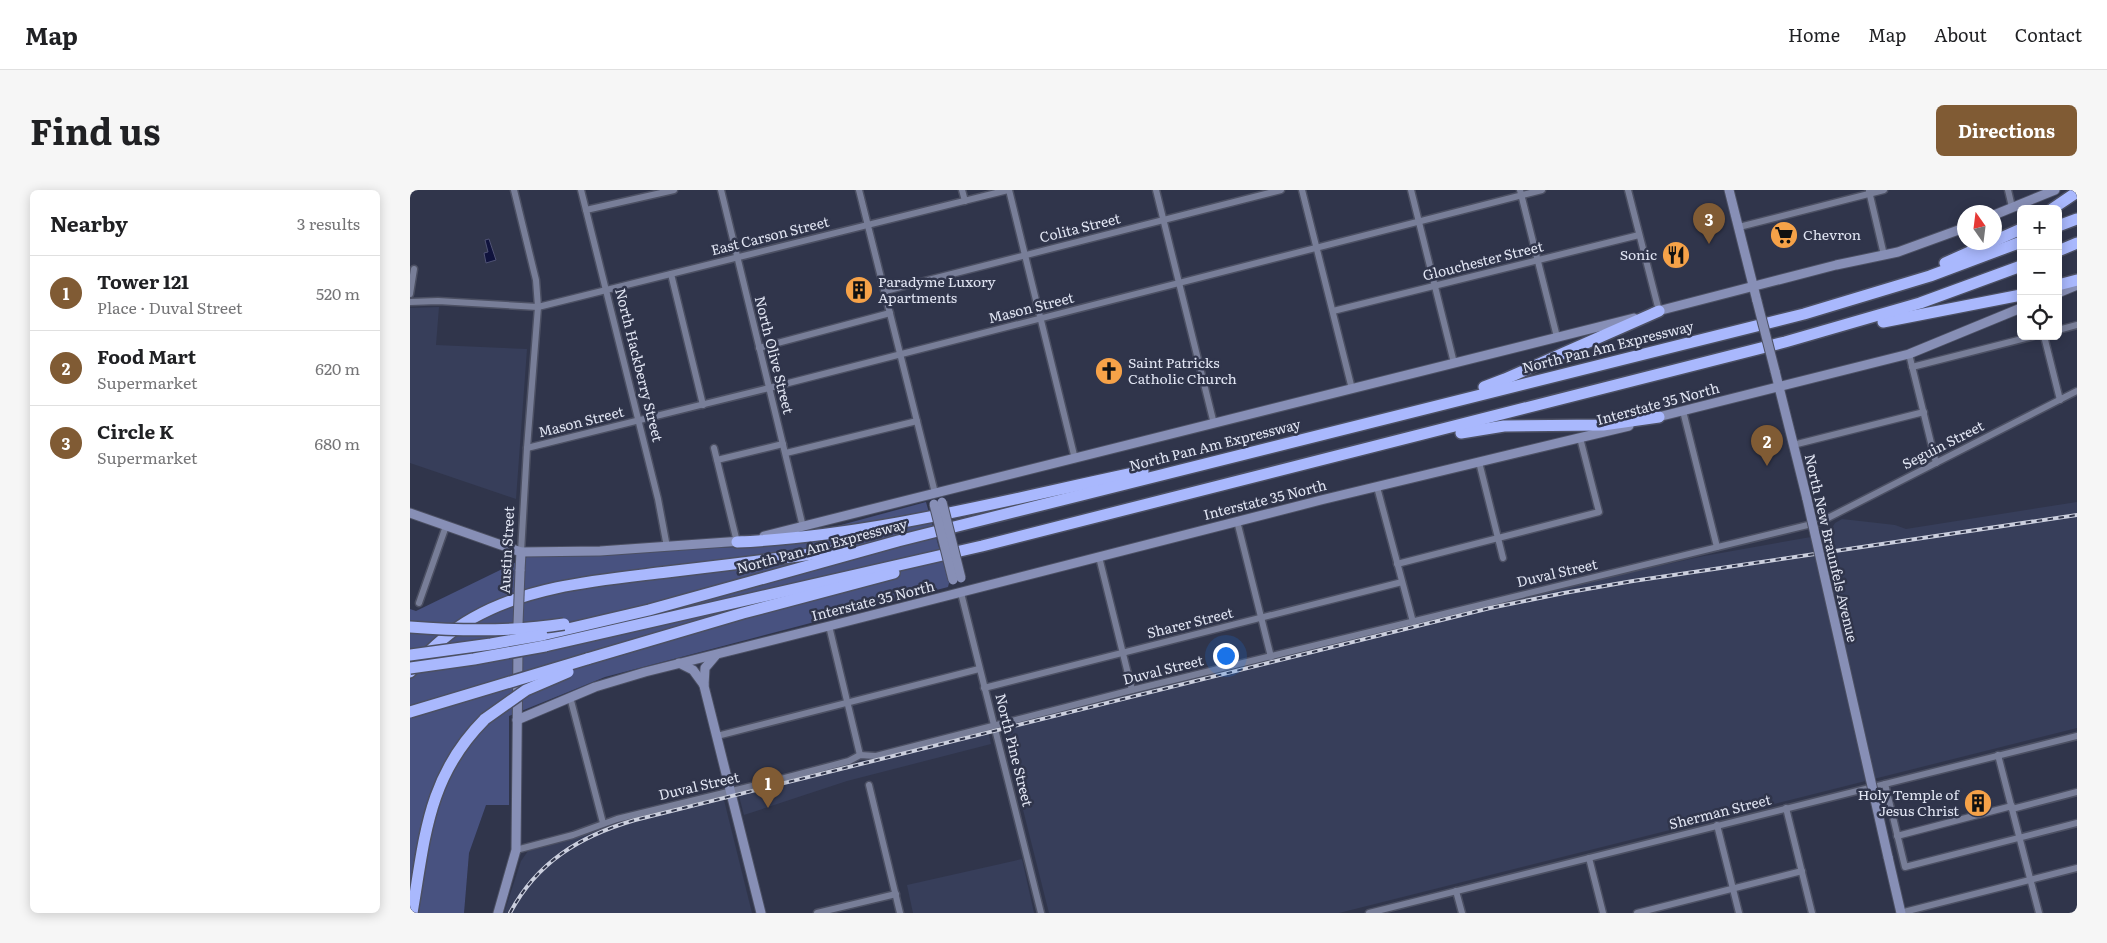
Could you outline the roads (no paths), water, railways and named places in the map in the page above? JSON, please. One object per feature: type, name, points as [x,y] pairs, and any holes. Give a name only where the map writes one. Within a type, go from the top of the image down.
[{"type":"highway","points":[[2058,205],[2077,192]]},
{"type":"highway","points":[[2062,225],[2077,219]]},
{"type":"highway","points":[[1804,314],[1950,261],[2017,231]]},
{"type":"highway","name":"North Pan Am Expressway","points":[[410,668],[483,658],[674,602],[898,541],[1301,438],[1804,314],[1905,284],[2017,243]]},
{"type":"highway","points":[[2060,250],[2077,243]]},
{"type":"highway","name":"North Pan Am Expressway","points":[[410,655],[491,644],[544,641],[982,546],[1786,342],[1920,303],[2017,267]]},
{"type":"highway","points":[[2062,284],[2077,280]]},
{"type":"highway","points":[[1786,342],[2017,296]]},
{"type":"highway","points":[[1301,438],[1493,384],[1659,311]]},
{"type":"highway","points":[[1288,468],[1396,449],[1486,427],[1603,425],[1659,417]]},
{"type":"highway","points":[[737,542],[795,538],[902,522],[1171,466],[1219,460]]},
{"type":"highway","points":[[410,672],[437,643],[474,617],[508,603],[546,591],[590,581],[816,554],[898,541]]},
{"type":"highway","points":[[410,712],[588,662],[743,613],[879,578],[982,546]]},
{"type":"highway","points":[[410,627],[491,630],[538,628],[564,624],[656,602],[674,602]]},
{"type":"highway","points":[[412,913],[424,837],[433,800],[450,764],[464,744],[485,719],[526,690],[588,662]]},
{"type":"main road","name":"North New Braunfels Avenue","points":[[1730,190],[1807,499],[1901,913]]},
{"type":"main road","points":[[2002,211],[2055,190]]},
{"type":"main road","points":[[410,514],[521,552],[555,553],[737,542],[1214,424],[1836,265],[1884,255],[1921,245],[1957,231]]},
{"type":"main road","points":[[2062,292],[2077,286]]},
{"type":"main road","name":"Interstate 35 North","points":[[517,720],[617,679],[1909,354],[2017,310]]},
{"type":"main road","name":"North Pine Street","points":[[935,493],[961,593]]},
{"type":"main road","name":"Austin Street","points":[[498,913],[516,850],[518,624],[521,552]]},
{"type":"main road","points":[[704,686],[705,668],[718,653]]},
{"type":"main road","points":[[679,663],[694,670],[704,686],[761,913]]},
{"type":"street","name":"Austin Street","points":[[514,190],[536,280],[538,307],[521,552]]},
{"type":"street","name":"North Hackberry Street","points":[[581,190],[660,507],[667,547]]},
{"type":"street","points":[[586,210],[674,190]]},
{"type":"street","name":"North Olive Street","points":[[720,190],[803,527]]},
{"type":"street","name":"North Pine Street","points":[[859,190],[935,493]]},
{"type":"street","points":[[962,190],[965,201]]},
{"type":"street","name":"East Carson Street","points":[[410,302],[438,301],[538,307],[1008,190]]},
{"type":"street","points":[[1008,190],[1075,459]]},
{"type":"street","points":[[1156,190],[1214,424]]},
{"type":"street","name":"Colita Street","points":[[884,291],[1281,190]]},
{"type":"street","points":[[1302,190],[1352,389]]},
{"type":"street","points":[[1410,190],[1454,363]]},
{"type":"street","name":"Mason Street","points":[[527,448],[703,405],[1418,222],[1520,193],[1542,190]]},
{"type":"street","points":[[1628,190],[1659,311]]},
{"type":"street","points":[[1739,227],[1869,192],[1884,190]]},
{"type":"street","points":[[2008,190],[2012,207]]},
{"type":"street","points":[[1869,192],[1884,255]]},
{"type":"street","points":[[1520,193],[1557,337]]},
{"type":"street","name":"Glouchester Street","points":[[1333,312],[1639,235]]},
{"type":"street","points":[[410,294],[414,269]]},
{"type":"street","points":[[671,274],[703,405]]},
{"type":"street","points":[[760,348],[890,313]]},
{"type":"street","points":[[2062,329],[2077,325]]},
{"type":"street","points":[[1912,367],[2018,340]]},
{"type":"street","points":[[2045,340],[2060,400]]},
{"type":"street","points":[[1909,354],[1936,463]]},
{"type":"street","name":"Seguin Street","points":[[1820,522],[2077,391]]},
{"type":"street","points":[[1683,411],[1717,547]]},
{"type":"street","points":[[1793,445],[1924,412]]},
{"type":"street","points":[[786,453],[917,421]]},
{"type":"street","points":[[1397,564],[1599,512],[1580,438]]},
{"type":"street","points":[[718,460],[783,444]]},
{"type":"street","points":[[714,448],[737,542]]},
{"type":"street","points":[[1479,462],[1503,558]]},
{"type":"street","points":[[1377,487],[1413,622]]},
{"type":"street","points":[[1238,522],[1271,657]]},
{"type":"street","name":"Duval Street","points":[[516,850],[573,835],[603,823],[818,770],[849,761],[860,755],[876,756],[1132,690],[1820,522]]},
{"type":"street","points":[[419,603],[446,526]]},
{"type":"street","points":[[1099,557],[1132,690]]},
{"type":"street","name":"Sharer Street","points":[[984,688],[1402,582]]},
{"type":"street","name":"North Pine Street","points":[[961,593],[1041,913]]},
{"type":"street","points":[[829,626],[860,755]]},
{"type":"street","points":[[717,736],[979,669]]},
{"type":"street","points":[[570,697],[603,823]]},
{"type":"street","name":"Sherman Street","points":[[1369,913],[2077,736]]},
{"type":"street","points":[[1998,755],[2038,913]]},
{"type":"street","points":[[1885,784],[1905,867],[2077,823]]},
{"type":"street","points":[[869,785],[900,913]]},
{"type":"street","points":[[1898,836],[2077,792]]},
{"type":"street","points":[[1786,808],[1812,913]]},
{"type":"street","points":[[1718,825],[1739,913]]},
{"type":"street","points":[[1589,858],[1603,913]]},
{"type":"street","points":[[1901,913],[2077,868]]},
{"type":"street","points":[[1637,913],[1802,871]]},
{"type":"street","points":[[1456,891],[1462,913]]},
{"type":"street","points":[[817,913],[896,894]]},
{"type":"street","points":[[1668,905],[1670,913]]},
{"type":"railway","points":[[510,913],[533,879],[562,853],[596,834],[635,820],[1490,608],[1633,581],[2077,515]]},
{"type":"place","name":"Chevron","points":[[1784,235]]},
{"type":"place","name":"Circle K","points":[[1709,244]]},
{"type":"place","name":"Sonic","points":[[1676,255]]},
{"type":"place","name":"Paradyme Luxory Apartments","points":[[859,290]]},
{"type":"place","name":"Saint Patricks Catholic Church","points":[[1109,371]]},
{"type":"place","name":"Food Mart","points":[[1767,466]]},
{"type":"place","name":"Holy Temple of Jesus Christ","points":[[1978,803]]},
{"type":"place","name":"Tower 121","points":[[768,808]]}]
